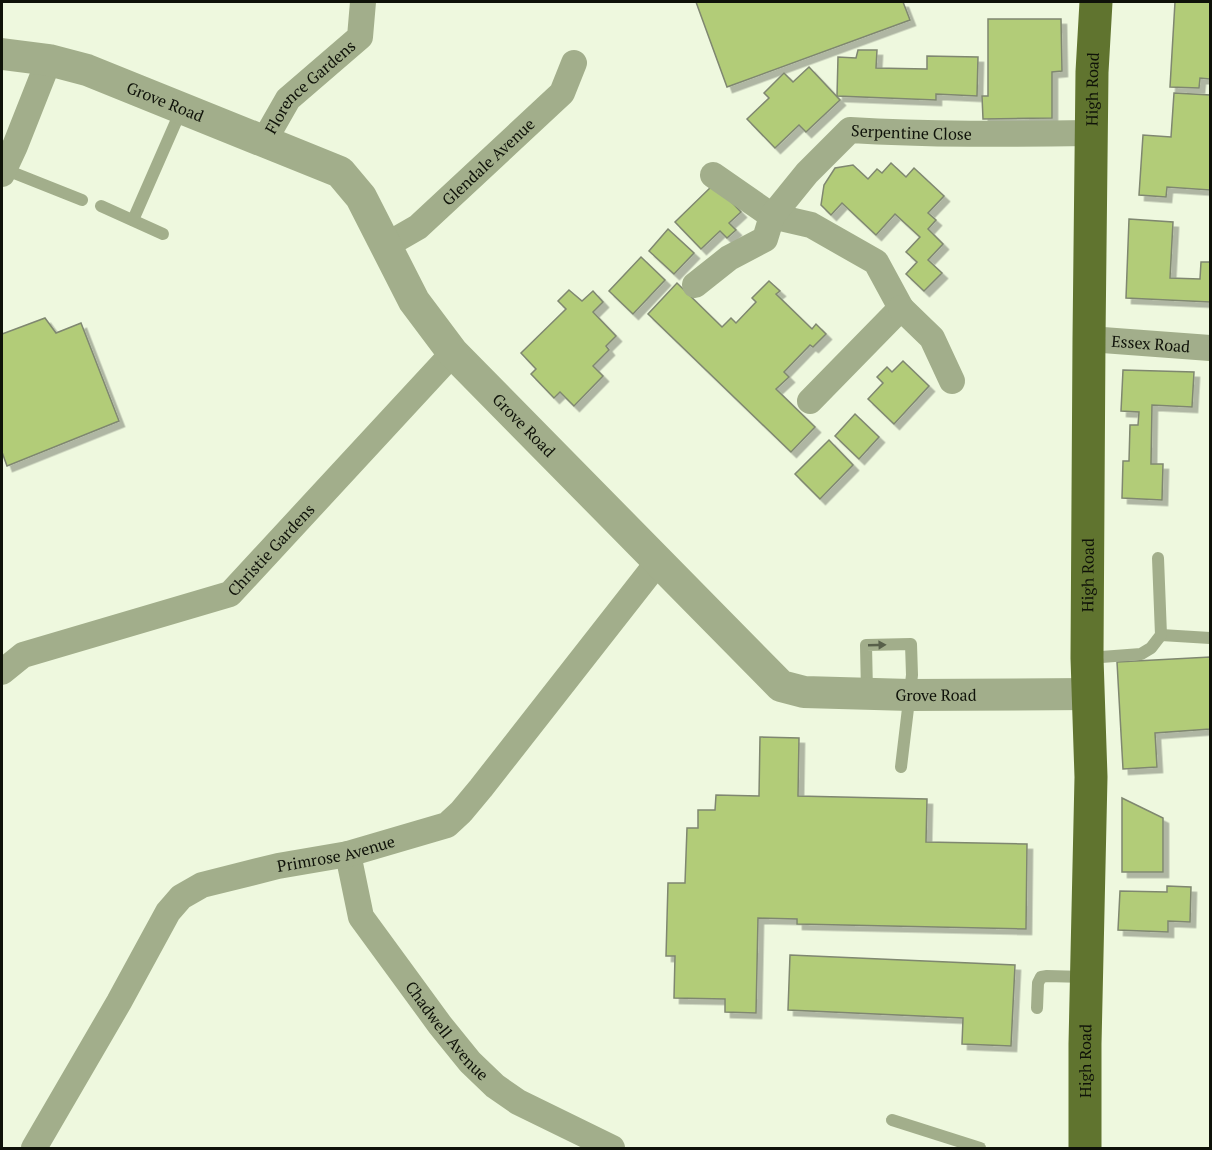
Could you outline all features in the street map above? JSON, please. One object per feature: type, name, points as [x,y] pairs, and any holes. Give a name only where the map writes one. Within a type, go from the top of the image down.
[{"type":"main road","name":"High Road","points":[[1085,1149],[1091,769],[1087,658],[1089,339],[1092,72],[1096,2]]},
{"type":"street","name":"Florence Gardens","points":[[264,141],[288,99],[360,37],[363,2]]},
{"type":"street","name":"Grove Road","points":[[2,54],[49,60],[87,70],[340,172],[361,197],[414,301],[453,353],[781,686],[804,692],[910,695],[1088,694]]},
{"type":"street","points":[[3,171],[49,60]]},
{"type":"street","name":"Glendale Avenue","points":[[385,246],[418,227],[562,93],[574,63]]},
{"type":"street","name":"Serpentine Close","points":[[695,285],[729,258],[765,239],[772,216],[807,173],[850,130],[987,135],[1092,133]]},
{"type":"street","points":[[713,175],[772,216],[811,225],[876,262],[901,308],[932,338],[952,381]]},
{"type":"street","points":[[810,401],[901,308]]},
{"type":"street","name":"Essex Road","points":[[1089,339],[1210,348]]},
{"type":"street","name":"Christie Gardens","points":[[2,672],[23,655],[230,594],[453,353]]},
{"type":"street","name":"Primrose Avenue","points":[[34,1149],[168,912],[181,897],[202,885],[278,866],[348,854],[447,825],[461,813],[658,562]]},
{"type":"street","name":"Chadwell Avenue","points":[[348,854],[361,917],[470,1062],[495,1086],[518,1102],[612,1149]]},
{"type":"lane","points":[[134,220],[182,108]]},
{"type":"lane","points":[[3,171],[82,200]]},
{"type":"lane","points":[[101,206],[163,234]]},
{"type":"lane","points":[[1087,658],[1141,654],[1151,648],[1161,635],[1158,558]]},
{"type":"lane","points":[[1161,635],[1210,638]]},
{"type":"lane","points":[[867,693],[866,645],[911,644],[912,675],[901,767]]},
{"type":"lane","points":[[1037,1008],[1038,983],[1041,977],[1086,977]]},
{"type":"lane","points":[[892,1120],[980,1149]]},
{"type":"building","points":[[696,2],[903,2],[910,20],[727,87]]},
{"type":"building","points":[[1175,2],[1210,2],[1210,79],[1200,78],[1199,88],[1170,87]]},
{"type":"building","points":[[988,19],[1061,19],[1062,71],[1052,72],[1052,118],[983,119],[982,96],[988,96]]},
{"type":"building","points":[[858,50],[877,50],[876,68],[927,69],[927,56],[978,57],[977,96],[936,94],[936,100],[837,96],[838,57],[856,58]]},
{"type":"building","points":[[809,67],[840,100],[806,132],[799,125],[775,148],[747,119],[769,98],[764,93],[784,73],[793,82]]},
{"type":"building","points":[[1174,93],[1210,95],[1210,190],[1167,187],[1166,197],[1139,195],[1143,135],[1171,137]]},
{"type":"building","points":[[891,163],[906,177],[914,168],[944,196],[928,213],[936,220],[928,229],[943,244],[928,260],[942,273],[924,291],[906,274],[917,262],[906,252],[920,237],[895,214],[876,235],[842,203],[831,215],[821,205],[824,185],[835,168],[853,165],[868,179],[877,169],[882,173]]},
{"type":"building","points":[[714,184],[741,212],[729,223],[736,230],[727,238],[720,231],[701,249],[675,222]]},
{"type":"building","points":[[1129,219],[1173,222],[1170,278],[1200,279],[1201,262],[1210,262],[1210,302],[1126,298]]},
{"type":"building","points":[[668,229],[694,253],[674,274],[649,251]]},
{"type":"building","points":[[641,257],[665,280],[633,314],[609,291]]},
{"type":"building","points":[[769,281],[780,291],[776,294],[812,329],[816,324],[826,334],[813,347],[810,345],[784,372],[789,377],[776,389],[815,427],[791,452],[648,314],[677,283],[722,327],[731,318],[736,323],[756,302],[752,298]]},
{"type":"building","points":[[569,290],[582,301],[593,291],[603,302],[593,312],[616,336],[606,346],[609,350],[593,366],[603,376],[574,406],[560,392],[554,398],[531,374],[536,369],[521,353],[566,309],[558,301]]},
{"type":"building","points":[[45,318],[56,333],[81,323],[119,421],[7,466],[2,452],[2,334]]},
{"type":"building","points":[[903,361],[929,386],[894,424],[868,399],[883,383],[877,377],[887,367],[892,372]]},
{"type":"building","points":[[1123,370],[1194,372],[1192,407],[1152,405],[1151,464],[1163,464],[1162,500],[1122,498],[1123,461],[1129,461],[1130,425],[1138,425],[1139,412],[1121,411]]},
{"type":"building","points":[[855,414],[879,437],[859,459],[835,436]]},
{"type":"building","points":[[829,440],[853,465],[820,499],[795,474]]},
{"type":"building","points":[[1210,657],[1210,729],[1155,733],[1157,767],[1123,769],[1117,662]]},
{"type":"building","points":[[760,737],[799,738],[798,796],[927,799],[926,842],[1027,844],[1026,929],[797,924],[797,919],[758,918],[756,1013],[725,1012],[725,999],[674,998],[675,956],[666,956],[668,883],[685,883],[687,828],[698,828],[698,810],[715,810],[716,795],[759,796]]},
{"type":"building","points":[[1122,798],[1163,818],[1163,872],[1122,872]]},
{"type":"building","points":[[1167,886],[1191,887],[1190,922],[1168,921],[1168,932],[1118,930],[1120,891],[1167,892]]},
{"type":"building","points":[[790,955],[1015,965],[1011,1046],[962,1044],[963,1018],[788,1010]]}]
